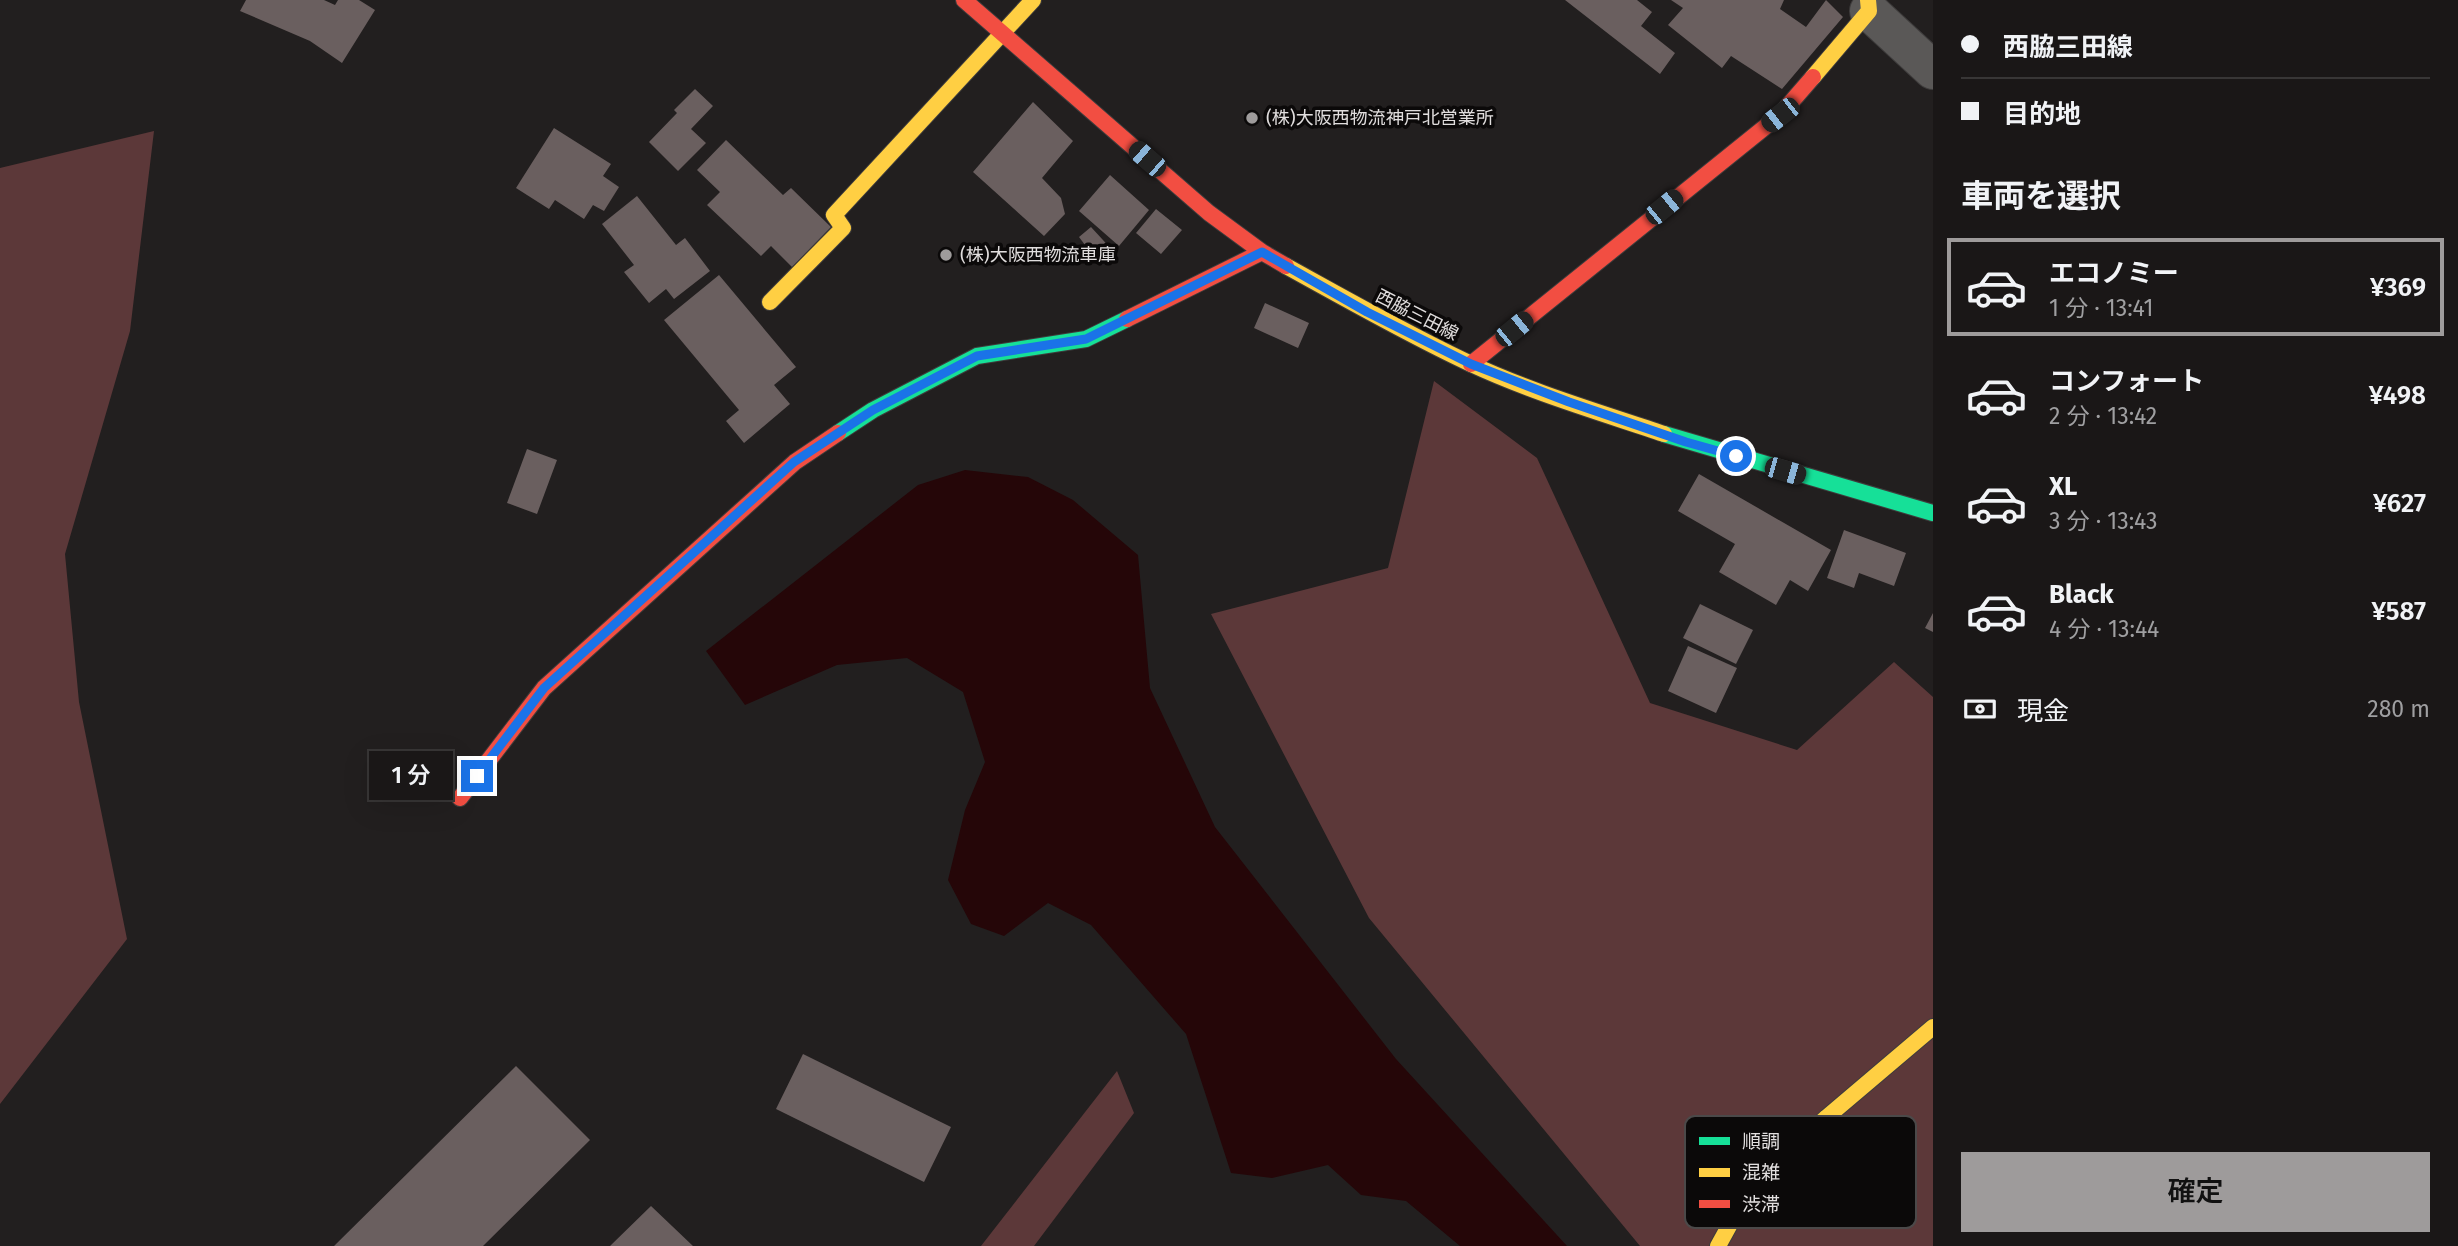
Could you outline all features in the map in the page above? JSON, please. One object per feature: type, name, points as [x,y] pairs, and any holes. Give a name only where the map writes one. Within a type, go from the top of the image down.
[{"type":"street","name":"西脇三田線","points":[[964,0],[1209,213],[1262,252],[1367,312],[1471,364],[1569,402],[1686,442],[1933,513]]},
{"type":"street","points":[[770,302],[843,228],[834,215],[1033,0]]},
{"type":"street","points":[[1471,364],[1780,115],[1868,6],[1933,70]]},
{"type":"street","points":[[460,798],[544,688],[794,462],[873,410],[977,356],[1086,339],[1262,252]]},
{"type":"street","points":[[1828,1116],[1933,1027]]},
{"type":"street","points":[[1718,1246],[1728,1228]]},
{"type":"shaded area","points":[[154,131],[130,331],[65,554],[79,702],[127,939],[0,1104],[0,168]]},
{"type":"shaded area","points":[[1434,381],[1537,458],[1650,703],[1797,750],[1894,662],[1933,697],[1933,1246],[1640,1246],[1369,918],[1211,614],[1388,568]]},
{"type":"shaded area","points":[[965,470],[1028,477],[1073,500],[1138,555],[1150,688],[1215,827],[1396,1059],[1567,1246],[1460,1246],[1406,1201],[1361,1195],[1328,1165],[1272,1178],[1231,1173],[1186,1034],[1091,925],[1048,903],[1004,936],[971,924],[948,880],[965,810],[985,762],[963,692],[907,658],[837,665],[745,705],[706,651],[918,485]]},
{"type":"shaded area","points":[[1117,1071],[1134,1113],[1034,1246],[981,1246]]},
{"type":"building","points":[[246,0],[324,0],[335,5],[338,0],[359,0],[375,10],[342,63],[310,41],[240,11]]},
{"type":"building","points":[[1565,0],[1637,0],[1652,12],[1641,26],[1675,53],[1660,74]]},
{"type":"building","points":[[1671,0],[1784,0],[1780,9],[1806,27],[1826,0],[1843,17],[1782,89],[1731,56],[1722,68],[1668,25],[1683,8]]},
{"type":"building","points":[[695,89],[713,106],[691,129],[706,143],[678,171],[649,142],[677,113],[674,110]]},
{"type":"building","points":[[1033,102],[1073,141],[1042,178],[1061,198],[1065,214],[1044,236],[973,172]]},
{"type":"building","points":[[554,128],[611,164],[603,176],[619,187],[604,211],[593,205],[584,219],[555,200],[549,209],[516,188]]},
{"type":"building","points":[[726,140],[783,195],[791,188],[831,227],[792,267],[771,246],[761,256],[707,205],[720,192],[697,170]]},
{"type":"building","points":[[1110,175],[1149,210],[1119,246],[1079,211]]},
{"type":"building","points":[[637,196],[676,245],[685,238],[710,271],[674,299],[666,289],[649,303],[624,272],[634,265],[602,224]]},
{"type":"building","points":[[1156,209],[1182,230],[1161,254],[1136,233]]},
{"type":"building","points":[[1091,227],[1114,252],[1100,265],[1079,237]]},
{"type":"building","points":[[719,275],[796,367],[774,385],[790,404],[744,443],[726,421],[739,410],[664,320]]},
{"type":"building","points":[[1265,303],[1309,323],[1298,348],[1254,328]]},
{"type":"building","points":[[527,449],[557,460],[537,514],[507,503]]},
{"type":"building","points":[[1699,474],[1831,550],[1808,591],[1790,580],[1776,605],[1719,572],[1735,544],[1678,511]]},
{"type":"building","points":[[1844,530],[1906,553],[1894,586],[1859,573],[1854,588],[1827,578]]},
{"type":"building","points":[[1700,604],[1753,630],[1736,664],[1683,638]]},
{"type":"building","points":[[1933,613],[1933,632],[1925,628]]},
{"type":"building","points":[[1688,646],[1737,668],[1716,713],[1668,691]]},
{"type":"building","points":[[803,1054],[951,1127],[924,1182],[776,1109]]},
{"type":"building","points":[[516,1066],[590,1140],[483,1246],[334,1246]]},
{"type":"building","points":[[651,1206],[693,1246],[610,1246]]},
{"type":"traffic: fast","points":[[838,433],[873,410],[977,356],[1086,339],[1127,319]]},
{"type":"traffic: fast","points":[[1664,434],[1933,513]]},
{"type":"traffic: slow","points":[[770,302],[843,228],[834,215],[1033,0]]},
{"type":"traffic: slow","points":[[1813,77],[1869,11],[1868,0]]},
{"type":"traffic: slow","points":[[1286,266],[1469,363],[1565,401],[1664,434]]},
{"type":"traffic: slow","points":[[1828,1116],[1933,1027]]},
{"type":"traffic: slow","points":[[1718,1246],[1728,1228]]},
{"type":"traffic: jam","points":[[964,0],[1209,213],[1286,266]]},
{"type":"traffic: jam","points":[[1471,364],[1780,115],[1813,77]]},
{"type":"traffic: jam","points":[[1127,319],[1262,252]]},
{"type":"traffic: jam","points":[[460,798],[544,688],[795,462],[838,433]]},
{"type":"place","name":"(株)大阪西物流神戸北営業所","points":[[1252,118]]},
{"type":"place","name":"(株)大阪西物流車庫","points":[[946,255]]},
{"type":"route","points":[[477,776],[544,688],[794,462],[873,410],[977,356],[1086,339],[1262,252],[1367,312],[1471,364],[1569,402],[1736,456]]}]
